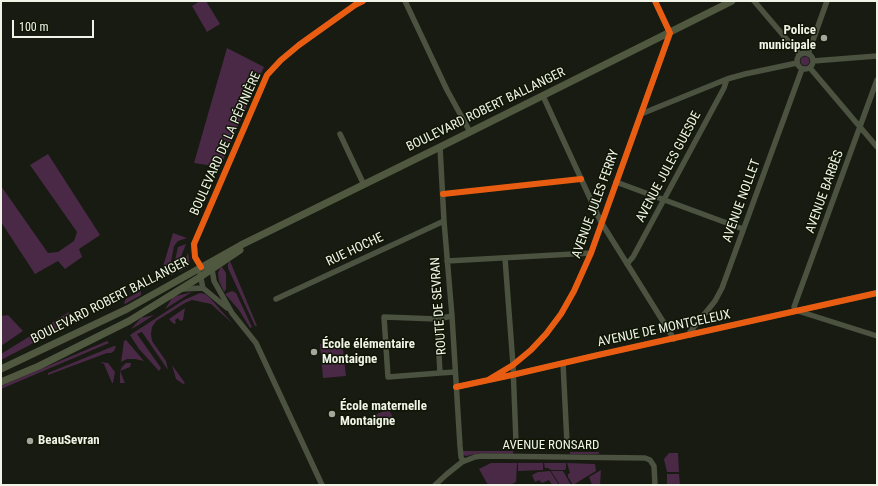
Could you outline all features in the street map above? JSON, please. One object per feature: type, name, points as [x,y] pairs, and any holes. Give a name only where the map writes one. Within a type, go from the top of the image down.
[{"type":"main road","name":"BOULEVARD ROBERT BALLANGER","points":[[1,369],[127,308],[242,245],[732,1]]},
{"type":"main road","name":"BOULEVARD ROBERT BALLANGER","points":[[1,382],[39,366],[129,321],[200,277],[251,241]]},
{"type":"street","name":"BOULEVARD DE LA PÉPINIÈRE","points":[[201,267],[195,257],[194,244],[267,75],[281,60],[299,45],[355,4],[363,1]]},
{"type":"street","points":[[405,1],[447,90],[470,132]]},
{"type":"street","points":[[655,1],[670,33]]},
{"type":"street","points":[[754,1],[800,55]]},
{"type":"street","points":[[808,54],[827,1]]},
{"type":"street","name":"AVENUE JULES FERRY","points":[[488,380],[513,365],[531,350],[546,334],[561,314],[574,291],[591,252],[670,33]]},
{"type":"street","points":[[797,63],[797,59],[800,55],[804,53],[808,54],[812,57],[813,61],[810,68]]},
{"type":"street","points":[[813,61],[877,56]]},
{"type":"street","points":[[797,63],[802,69],[810,68]]},
{"type":"street","points":[[640,114],[726,79],[797,63]]},
{"type":"street","points":[[810,68],[877,147]]},
{"type":"street","name":"AVENUE NOLLET","points":[[691,334],[690,332],[715,301],[722,288],[802,69]]},
{"type":"street","name":"AVENUE JULES GUESDE","points":[[627,264],[633,258],[724,88],[726,79]]},
{"type":"street","name":"AVENUE BARBÈS","points":[[795,311],[794,307],[877,80]]},
{"type":"street","points":[[543,96],[601,222],[674,339]]},
{"type":"street","points":[[340,134],[364,185]]},
{"type":"street","name":"ROUTE DE SEVRAN","points":[[440,147],[444,221],[452,316],[454,372],[460,450],[461,457],[464,461]]},
{"type":"street","points":[[616,182],[743,228]]},
{"type":"street","name":"RUE HOCHE","points":[[276,299],[444,221]]},
{"type":"street","points":[[447,261],[591,252]]},
{"type":"street","points":[[505,258],[513,365],[512,376],[516,442]]},
{"type":"street","points":[[232,313],[203,288],[200,277],[201,267],[212,269],[214,282],[232,313],[256,344],[322,485]]},
{"type":"street","points":[[178,290],[203,288]]},
{"type":"street","name":"AVENUE DE MONTCELEUX","points":[[456,387],[512,376],[563,363],[877,293]]},
{"type":"street","points":[[815,307],[815,316]]},
{"type":"street","points":[[795,311],[877,336]]},
{"type":"street","points":[[452,316],[437,319],[384,317],[388,377],[454,372]]},
{"type":"street","points":[[437,319],[440,373]]},
{"type":"street","points":[[563,363],[568,443]]},
{"type":"street","name":"AVENUE RONSARD","points":[[435,485],[464,461],[481,456],[645,458],[650,460],[654,466],[654,485]]},
{"type":"shaded area","points":[[200,1],[206,1],[220,24],[207,32],[192,6]]},
{"type":"shaded area","points":[[227,48],[264,67],[220,167],[194,163]]},
{"type":"shaded area","points":[[803,57],[807,57],[809,61],[807,65],[803,65],[801,63],[801,59]]},
{"type":"shaded area","points":[[48,154],[100,235],[79,249],[82,257],[65,269],[58,261],[35,274],[1,222],[1,186],[48,253],[58,252],[74,241],[77,232],[30,165]]},
{"type":"shaded area","points":[[173,233],[187,238],[178,241],[174,246],[170,266],[162,270]]},
{"type":"shaded area","points":[[186,244],[174,274],[165,277],[162,276],[173,269],[178,247]]},
{"type":"shaded area","points":[[188,253],[190,265],[179,272]]},
{"type":"shaded area","points":[[230,261],[257,326],[255,326],[228,268]]},
{"type":"shaded area","points":[[222,267],[226,273],[226,289],[224,292],[219,281],[218,273]]},
{"type":"shaded area","points":[[141,291],[141,295],[125,304],[124,303],[126,299]]},
{"type":"shaded area","points":[[232,291],[236,293],[252,327],[250,328],[239,310],[225,294]]},
{"type":"shaded area","points":[[192,292],[165,309],[173,297]]},
{"type":"shaded area","points":[[200,293],[205,294],[210,298],[233,324],[211,304],[192,300],[156,321],[152,327],[152,341],[166,361],[168,370],[142,332],[137,334],[161,368],[159,371],[139,349],[130,335],[184,300]]},
{"type":"shaded area","points":[[185,308],[183,320],[180,321],[178,318],[175,320],[176,323],[174,324],[169,319]]},
{"type":"shaded area","points":[[69,312],[74,322],[1,360],[1,354]]},
{"type":"shaded area","points":[[8,315],[23,331],[1,346],[1,316]]},
{"type":"shaded area","points":[[154,315],[137,326],[131,329],[141,318]]},
{"type":"shaded area","points":[[126,340],[144,361],[127,359],[121,362],[124,341]]},
{"type":"shaded area","points":[[107,341],[109,343],[1,389],[1,386]]},
{"type":"shaded area","points":[[342,341],[346,376],[323,378],[320,344]]},
{"type":"shaded area","points":[[116,346],[114,351],[111,353],[107,353],[48,375],[48,373]]},
{"type":"shaded area","points":[[100,362],[108,363],[115,372],[113,383],[104,364]]},
{"type":"shaded area","points":[[126,363],[131,363],[130,367],[120,371]]},
{"type":"shaded area","points":[[172,365],[185,383],[183,384],[176,379]]},
{"type":"shaded area","points":[[120,371],[125,383],[120,383]]},
{"type":"shaded area","points":[[389,409],[393,418],[376,425],[372,416]]},
{"type":"shaded area","points":[[463,451],[513,451],[513,454],[480,453],[466,456],[463,455]]},
{"type":"shaded area","points":[[570,452],[599,452],[599,454],[570,454]]},
{"type":"shaded area","points":[[669,453],[678,453],[679,472],[667,472],[664,459]]},
{"type":"shaded area","points":[[491,463],[517,463],[516,482],[510,485],[488,485],[479,469]]},
{"type":"shaded area","points":[[518,463],[543,463],[543,470],[518,471]]},
{"type":"shaded area","points":[[544,463],[566,463],[566,468],[565,470],[551,470],[545,468]]},
{"type":"shaded area","points":[[567,463],[595,464],[596,471],[573,485],[568,477],[568,474],[570,473]]},
{"type":"shaded area","points":[[601,470],[600,485],[592,485],[589,477]]},
{"type":"shaded area","points":[[550,471],[559,485],[552,485],[549,480],[542,483],[539,480],[535,482],[532,475],[538,472]]},
{"type":"shaded area","points":[[551,471],[563,471],[571,485],[560,485]]},
{"type":"shaded area","points":[[667,474],[679,474],[680,485],[667,485]]},
{"type":"cycle path","points":[[201,267],[195,257],[194,244],[267,75],[281,60],[299,45],[355,5],[363,1]]},
{"type":"cycle path","points":[[488,380],[513,365],[531,350],[546,334],[561,314],[574,291],[591,253],[670,33],[655,1]]},
{"type":"cycle path","points":[[443,194],[581,179]]},
{"type":"cycle path","points":[[456,387],[877,293]]},
{"type":"place","name":"Police municipale","points":[[824,38]]},
{"type":"place","name":"École élémentaire Montaigne","points":[[314,352]]},
{"type":"place","name":"École maternelle Montaigne","points":[[332,414]]},
{"type":"place","name":"BeauSevran","points":[[30,441]]}]
